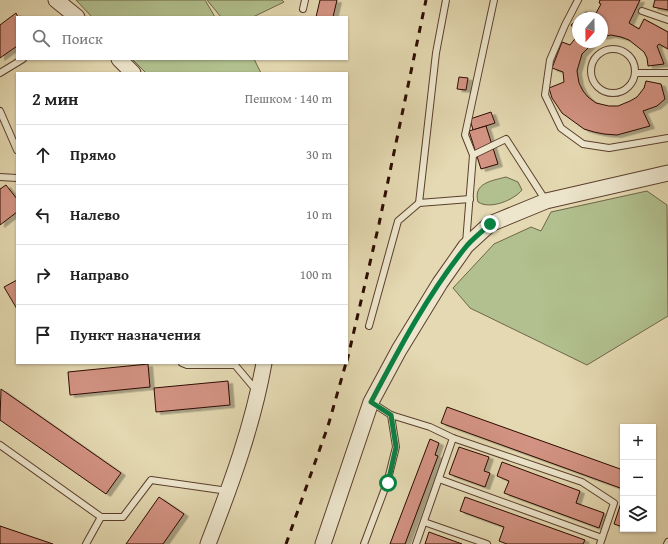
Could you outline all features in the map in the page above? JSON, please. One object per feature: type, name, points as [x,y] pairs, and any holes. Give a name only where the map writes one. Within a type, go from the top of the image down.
[{"type":"street","points":[[56,0],[76,16]]},
{"type":"street","points":[[120,60],[132,72]]},
{"type":"street","points":[[323,544],[371,402],[399,350],[440,282],[466,246],[490,224],[546,201],[664,176]]},
{"type":"street","points":[[208,544],[228,491],[258,393],[264,364]]},
{"type":"lane","points":[[303,9],[305,0]]},
{"type":"lane","points":[[419,203],[436,53],[446,0]]},
{"type":"lane","points":[[466,246],[473,155],[465,135],[494,0]]},
{"type":"lane","points":[[578,0],[565,25],[550,60],[545,95],[561,128],[583,144],[609,148],[668,138]]},
{"type":"lane","points":[[642,11],[668,20]]},
{"type":"lane","points":[[606,50],[621,50],[633,62],[635,73],[633,81],[624,90],[609,93],[599,89],[593,81],[592,64],[599,54],[606,50]]},
{"type":"lane","points":[[0,73],[21,60]]},
{"type":"lane","points":[[635,73],[668,73]]},
{"type":"lane","points":[[0,111],[16,148]]},
{"type":"lane","points":[[473,155],[506,139],[546,201]]},
{"type":"lane","points":[[0,177],[16,178]]},
{"type":"lane","points":[[369,326],[398,221],[419,203],[470,200]]},
{"type":"lane","points":[[184,364],[235,365],[258,393]]},
{"type":"lane","points":[[371,402],[391,415],[430,427],[453,438],[582,482],[614,504],[601,541],[439,479]]},
{"type":"lane","points":[[364,544],[388,483],[396,447],[391,415]]},
{"type":"lane","points":[[416,544],[453,438]]},
{"type":"lane","points":[[0,445],[101,517],[123,517],[151,480],[228,491]]},
{"type":"lane","points":[[86,544],[101,517]]},
{"type":"lane","points":[[424,522],[487,544]]},
{"type":"green space","points":[[76,0],[205,0],[214,16],[91,16]]},
{"type":"green space","points":[[207,0],[282,0],[284,2],[255,16],[220,16]]},
{"type":"green space","points":[[133,60],[254,60],[260,72],[145,72]]},
{"type":"green space","points":[[506,177],[518,182],[522,190],[518,194],[502,203],[489,205],[478,202],[478,191],[484,184]]},
{"type":"green space","points":[[647,191],[667,205],[668,316],[587,365],[470,308],[453,288],[494,244],[531,227],[541,231],[551,212]]},
{"type":"building","points":[[320,0],[337,0],[333,16],[316,16]]},
{"type":"building","points":[[600,0],[640,0],[629,23],[639,29],[644,19],[668,32],[668,49],[659,44],[657,46],[664,64],[648,66],[647,58],[644,52],[629,40],[621,37],[608,36],[608,12],[597,12],[601,4],[599,3]]},
{"type":"building","points":[[655,0],[668,0],[668,10],[653,7]]},
{"type":"building","points":[[16,13],[18,16],[16,16],[16,47],[0,58],[0,25]]},
{"type":"building","points":[[562,42],[570,45],[572,42],[572,48],[588,48],[582,54],[577,71],[579,83],[583,91],[596,103],[609,106],[618,106],[637,97],[644,88],[646,81],[661,84],[665,99],[657,106],[643,111],[650,126],[617,135],[604,134],[584,129],[562,113],[552,98],[549,88],[564,82],[563,72],[552,68]]},
{"type":"building","points":[[459,77],[468,78],[466,90],[457,89]]},
{"type":"building","points":[[491,112],[495,123],[473,130],[470,119]]},
{"type":"building","points":[[486,126],[498,164],[481,169],[469,131]]},
{"type":"building","points":[[6,185],[16,198],[16,213],[0,225],[0,189]]},
{"type":"building","points":[[16,281],[16,307],[4,287]]},
{"type":"building","points":[[148,364],[150,387],[70,395],[68,372]]},
{"type":"building","points":[[228,381],[230,405],[156,412],[154,388]]},
{"type":"building","points":[[1,389],[121,473],[106,494],[0,420]]},
{"type":"building","points":[[447,407],[620,469],[620,488],[441,423]]},
{"type":"building","points":[[430,439],[439,443],[435,455],[438,456],[405,544],[390,544]]},
{"type":"building","points":[[459,447],[489,457],[484,471],[490,473],[485,487],[449,474]]},
{"type":"building","points":[[502,462],[580,491],[576,503],[604,513],[599,528],[504,493],[509,481],[497,476]]},
{"type":"building","points":[[159,497],[184,514],[163,544],[126,544]]},
{"type":"building","points":[[465,497],[585,540],[583,544],[507,544],[499,541],[504,527],[460,511]]},
{"type":"building","points":[[620,506],[620,526],[614,524]]},
{"type":"building","points":[[0,526],[53,544],[0,544]]},
{"type":"building","points":[[429,532],[462,544],[425,544]]},
{"type":"railway","points":[[348,357],[379,224],[426,0]]},
{"type":"railway","points":[[286,544],[328,426],[346,364]]},
{"type":"route","points":[[388,483],[396,447],[391,415],[371,402],[399,350],[440,282],[466,246],[490,224]]}]
